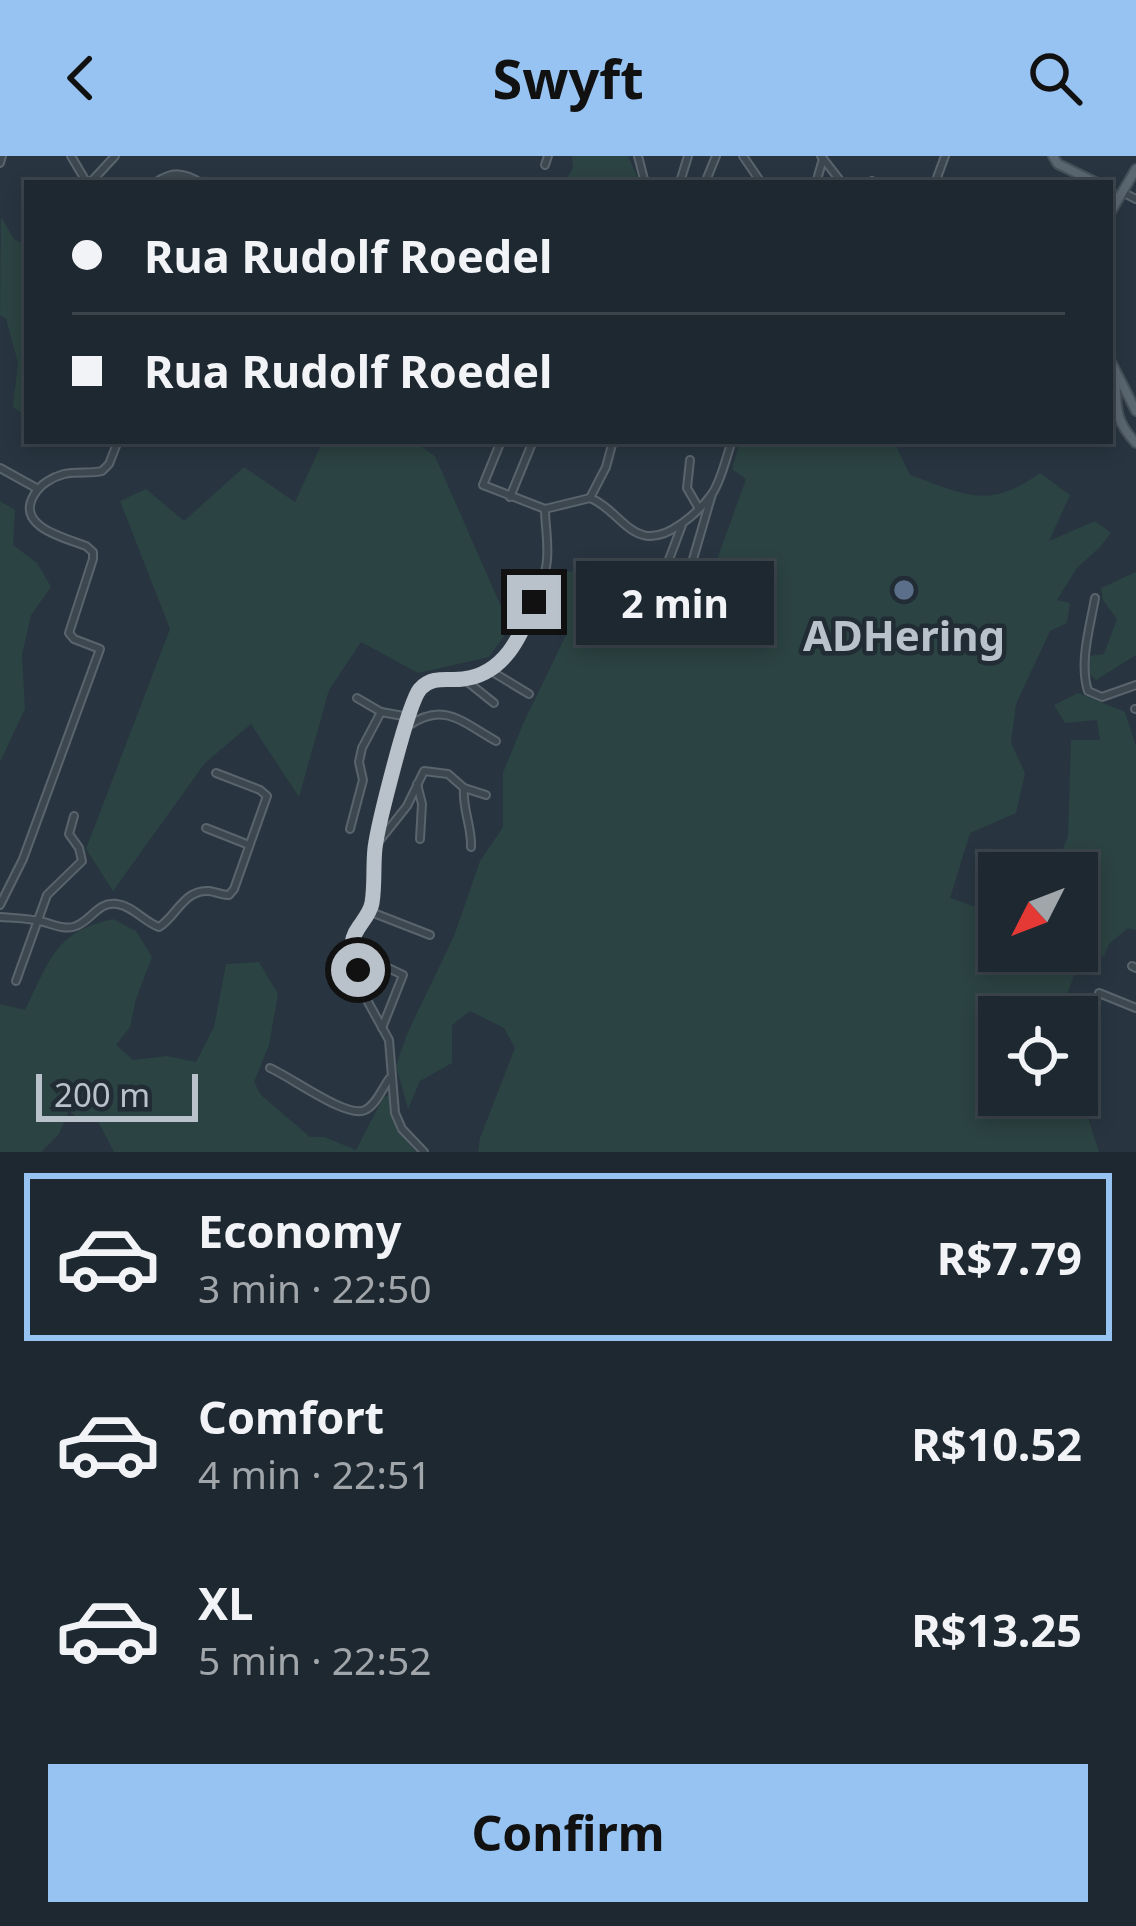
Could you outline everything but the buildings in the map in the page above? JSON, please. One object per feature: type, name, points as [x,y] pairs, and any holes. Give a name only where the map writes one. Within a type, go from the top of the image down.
[{"type":"main road","points":[[1056,159],[1092,180]]},
{"type":"main road","points":[[1113,208],[1136,169]]},
{"type":"main road","points":[[1113,190],[1122,194]]},
{"type":"main road","points":[[1113,366],[1136,411]]},
{"type":"main road","points":[[1115,371],[1116,413],[1135,441]]},
{"type":"main road","points":[[1115,400],[1133,398]]},
{"type":"street","points":[[92,180],[115,156]]},
{"type":"street","points":[[706,180],[716,156]]},
{"type":"street","points":[[710,170],[714,180]]},
{"type":"street","points":[[162,180],[177,173],[196,180]]},
{"type":"street","points":[[1122,194],[1136,199]]},
{"type":"street","points":[[0,905],[29,842],[100,649],[69,633],[93,552],[36,524],[30,504],[38,489],[61,474],[102,471],[117,444]]},
{"type":"street","points":[[500,444],[483,485],[545,509],[590,498],[607,506],[637,534],[663,536],[712,494]]},
{"type":"street","points":[[510,497],[532,444]]},
{"type":"street","points":[[590,498],[612,444]]},
{"type":"street","points":[[691,566],[731,444]]},
{"type":"street","points":[[689,460],[687,488],[699,507]]},
{"type":"street","points":[[0,468],[38,489]]},
{"type":"street","points":[[424,1152],[402,1129],[395,1113],[389,1040],[368,1002],[353,935],[370,911],[376,845],[418,692],[438,679],[464,679],[490,671],[511,650],[524,629],[547,563],[545,509]]},
{"type":"street","points":[[662,578],[682,524]]},
{"type":"street","points":[[1095,598],[1084,684],[1102,697],[1136,685]]},
{"type":"street","points":[[490,671],[530,694]]},
{"type":"street","points":[[464,679],[494,703]]},
{"type":"street","points":[[357,698],[381,712],[409,717]]},
{"type":"street","points":[[350,829],[363,780],[362,748],[381,712]]},
{"type":"street","points":[[406,728],[424,716],[440,713],[496,741]]},
{"type":"street","points":[[376,845],[407,806],[421,772],[448,774],[464,788],[486,795]]},
{"type":"street","points":[[0,917],[70,928],[96,910],[115,904],[152,925],[165,925],[177,907],[195,894],[229,895],[267,796],[216,773]]},
{"type":"street","points":[[417,784],[423,819],[420,839]]},
{"type":"street","points":[[464,788],[471,847]]},
{"type":"street","points":[[16,981],[47,895],[82,861],[69,834],[74,816]]},
{"type":"street","points":[[206,828],[249,845]]},
{"type":"street","points":[[370,911],[430,934]]},
{"type":"street","points":[[382,1028],[403,975],[385,966]]},
{"type":"street","points":[[1099,993],[1136,1008]]},
{"type":"street","points":[[270,1068],[356,1112],[372,1105],[391,1076]]},
{"type":"green space","points":[[572,156],[628,156],[639,180],[566,180],[573,168]]},
{"type":"green space","points":[[1,217],[14,239],[24,244],[24,415],[13,407],[18,363],[6,319],[0,315]]},
{"type":"green space","points":[[322,444],[417,444],[435,456],[510,627],[489,657],[418,673],[361,642],[329,690],[299,797],[251,724],[205,763],[113,891],[86,849],[170,629],[120,501],[146,489],[184,521],[244,467],[295,502]]},
{"type":"green space","points":[[739,444],[897,444],[910,475],[962,493],[1006,492],[1040,473],[1070,495],[1049,541],[1095,521],[1111,533],[1076,569],[1057,600],[1070,603],[1067,623],[1050,631],[1016,704],[1011,743],[1025,773],[1016,813],[970,833],[950,898],[978,908],[978,972],[1074,975],[1066,996],[978,996],[978,1116],[1087,1116],[1099,1152],[478,1152],[515,1048],[504,1028],[470,1011],[452,1025],[452,1063],[420,1081],[408,1109],[396,1066],[454,936],[480,861],[503,827],[503,773],[567,633],[539,609],[554,574],[611,565],[683,594],[706,590],[746,479],[732,469]]},
{"type":"green space","points":[[0,501],[15,510],[13,545],[37,563],[51,587],[31,615],[22,655],[25,709],[0,762]]},
{"type":"green space","points":[[1136,572],[1136,655],[1096,680],[1089,673],[1089,656],[1104,654],[1117,619],[1103,600],[1101,588]]},
{"type":"green space","points":[[1078,693],[1125,712],[1136,746],[1136,930],[1128,928],[1109,944],[1104,957],[1098,954],[1098,852],[1062,852],[1068,836],[1071,740],[1100,740],[1097,720],[1065,723],[1054,705]]},
{"type":"green space","points":[[113,919],[136,931],[152,957],[130,1027],[116,1045],[133,1060],[167,1056],[196,1062],[214,1027],[226,964],[259,962],[278,994],[269,1045],[254,1082],[261,1095],[310,1137],[324,1137],[356,1150],[383,1098],[389,1095],[398,1125],[416,1152],[114,1152],[97,1119],[77,1118],[69,1110],[59,1134],[41,1152],[0,1152],[0,1004],[25,1010],[56,951],[78,932]]},
{"type":"place","name":"ADHering","points":[[904,590]]},
{"type":"route","points":[[358,970],[353,935],[370,911],[376,845],[418,692],[438,679],[464,679],[502,662],[524,629],[534,602]]}]
